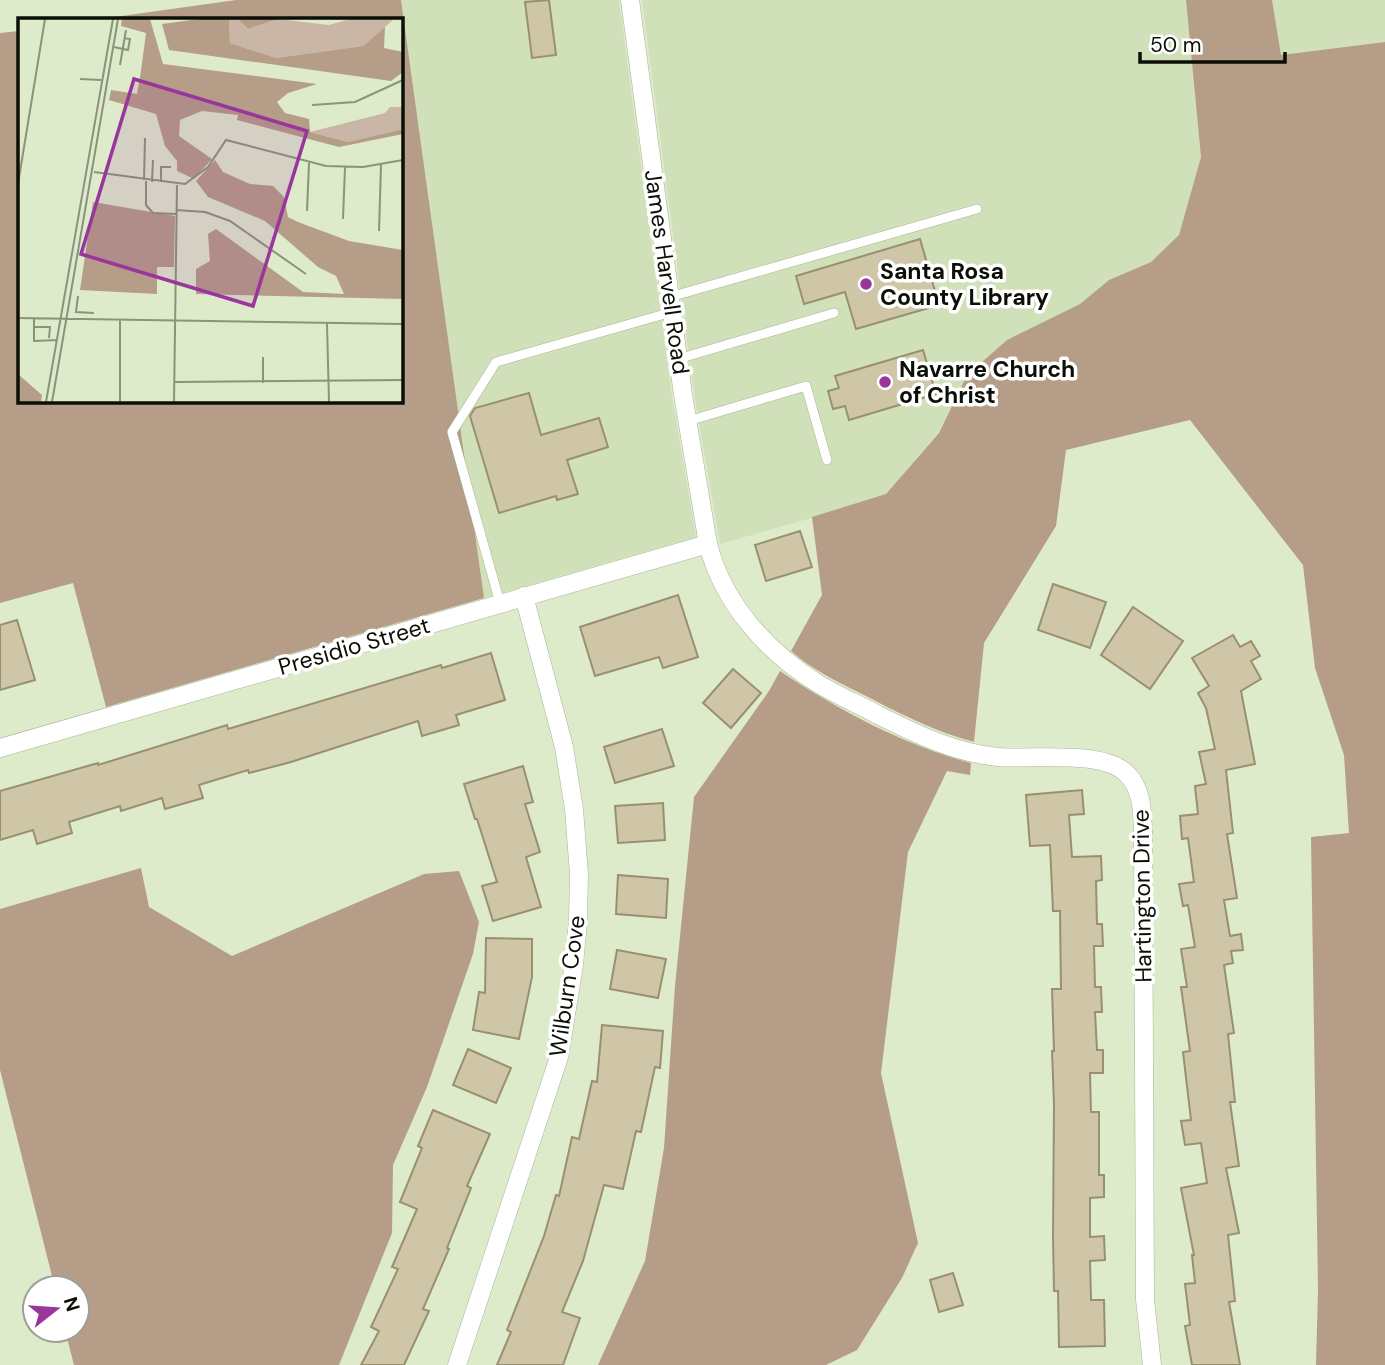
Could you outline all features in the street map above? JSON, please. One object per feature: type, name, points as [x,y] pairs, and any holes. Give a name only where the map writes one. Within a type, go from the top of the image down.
[{"type":"street","name":"James Harvell Road","points":[[631,0],[678,359],[708,544]]},
{"type":"street","name":"Presidio Street","points":[[0,748],[708,544]]},
{"type":"street","name":"Hartington Drive","points":[[708,544],[720,580],[733,603],[752,627],[787,662],[818,684],[907,729],[954,748],[996,757],[1103,761],[1127,774],[1141,799],[1145,1299],[1152,1365]]},
{"type":"street","name":"Wilburn Cove","points":[[457,1365],[559,1057],[571,988],[578,920],[579,875],[574,810],[564,747],[524,596]]},
{"type":"lane","points":[[500,603],[452,432],[496,362],[977,209]]},
{"type":"lane","points":[[678,359],[834,313]]},
{"type":"lane","points":[[688,421],[806,386],[827,460]]},
{"type":"shaded area","points":[[236,0],[401,0],[484,598],[106,707],[73,583],[0,603],[0,33],[18,31],[18,402],[402,402],[402,18],[107,18]]},
{"type":"shaded area","points":[[401,0],[619,0],[672,397],[696,537],[484,598]]},
{"type":"shaded area","points":[[642,0],[1186,0],[1201,157],[1179,235],[1151,262],[1109,280],[1080,304],[1007,340],[967,375],[939,432],[886,494],[720,544],[694,393]]},
{"type":"shaded area","points":[[1186,0],[1272,0],[1281,55],[1385,42],[1385,1365],[1316,1365],[1318,1290],[1311,837],[1349,833],[1344,755],[1315,668],[1303,565],[1190,420],[1066,450],[1056,526],[984,643],[974,742],[930,727],[888,707],[824,674],[791,651],[822,595],[812,517],[886,494],[939,433],[967,375],[1007,340],[1080,304],[1109,280],[1151,262],[1179,235],[1201,157]]},
{"type":"shaded area","points":[[1272,0],[1385,0],[1385,42],[1280,55]]},
{"type":"shaded area","points":[[780,671],[872,725],[921,747],[971,763],[970,775],[947,771],[908,852],[881,1073],[918,1243],[902,1278],[857,1350],[826,1365],[598,1365],[645,1261],[664,1148],[675,986],[694,797],[769,691]]},
{"type":"shaded area","points":[[141,868],[149,907],[232,956],[424,874],[459,871],[479,922],[473,954],[427,1087],[393,1165],[392,1233],[339,1365],[74,1365],[69,1344],[91,1344],[91,1274],[51,1274],[0,1070],[0,909]]},
{"type":"building","points":[[549,0],[556,55],[532,58],[525,2]]},
{"type":"building","name":"Santa Rosa County Library","points":[[920,239],[939,305],[856,329],[845,292],[804,304],[796,276]]},
{"type":"building","name":"Navarre Church of Christ","points":[[923,350],[936,394],[849,420],[845,406],[833,409],[828,391],[839,388],[835,376]]},
{"type":"building","points":[[529,393],[541,435],[599,418],[608,447],[567,460],[578,494],[557,500],[556,496],[499,513],[470,416],[475,408]]},
{"type":"building","points":[[800,531],[812,567],[766,581],[755,545]]},
{"type":"building","points":[[1053,584],[1106,602],[1090,648],[1038,630]]},
{"type":"building","points":[[678,595],[698,657],[663,668],[659,657],[595,676],[580,627]]},
{"type":"building","points":[[1133,607],[1183,641],[1150,689],[1101,655]]},
{"type":"building","points":[[17,620],[35,680],[0,690],[0,625]]},
{"type":"building","points":[[1233,635],[1240,647],[1251,641],[1260,656],[1251,661],[1261,679],[1241,691],[1255,764],[1226,770],[1233,833],[1227,834],[1237,898],[1224,900],[1230,936],[1241,934],[1243,950],[1231,951],[1233,963],[1224,965],[1234,1033],[1228,1034],[1235,1102],[1230,1102],[1239,1166],[1226,1168],[1239,1233],[1228,1235],[1235,1301],[1229,1302],[1240,1365],[1192,1365],[1185,1326],[1190,1325],[1185,1284],[1195,1283],[1194,1255],[1181,1188],[1207,1183],[1201,1143],[1185,1145],[1181,1121],[1191,1120],[1183,1052],[1190,1051],[1181,987],[1187,987],[1181,949],[1195,947],[1188,905],[1183,906],[1179,884],[1194,882],[1188,838],[1182,839],[1180,816],[1198,814],[1195,786],[1206,784],[1199,752],[1215,749],[1206,708],[1198,693],[1209,686],[1192,658]]},
{"type":"building","points":[[491,653],[505,700],[456,715],[459,725],[422,736],[418,721],[291,762],[249,773],[248,770],[199,785],[203,798],[165,809],[162,798],[121,811],[120,806],[69,822],[72,833],[37,844],[33,830],[0,840],[0,791],[98,765],[227,725],[228,729],[441,665],[442,668]]},
{"type":"building","points":[[733,669],[761,693],[731,728],[703,703]]},
{"type":"building","points":[[662,729],[674,766],[615,783],[604,747]]},
{"type":"building","points":[[523,766],[533,802],[525,804],[540,852],[526,857],[541,907],[493,921],[482,886],[497,882],[464,784]]},
{"type":"building","points":[[1082,790],[1084,814],[1069,815],[1072,857],[1101,856],[1102,880],[1096,881],[1097,924],[1102,924],[1103,946],[1094,946],[1095,987],[1101,987],[1102,1012],[1095,1012],[1097,1050],[1103,1050],[1103,1073],[1090,1073],[1091,1112],[1099,1112],[1099,1175],[1104,1175],[1104,1197],[1090,1198],[1090,1237],[1104,1236],[1105,1260],[1090,1261],[1091,1300],[1104,1300],[1105,1346],[1059,1347],[1058,1291],[1054,1291],[1052,989],[1061,989],[1060,911],[1053,911],[1050,845],[1030,846],[1026,795]]},
{"type":"building","points":[[663,803],[665,840],[618,843],[615,806]]},
{"type":"building","points":[[618,875],[668,879],[666,918],[616,914]]},
{"type":"building","points":[[486,938],[532,939],[532,977],[519,1039],[473,1030],[479,992],[485,993]]},
{"type":"building","points":[[617,950],[666,959],[658,998],[610,989]]},
{"type":"building","points":[[602,1025],[663,1031],[660,1068],[655,1067],[641,1132],[636,1131],[623,1189],[604,1185],[583,1261],[562,1312],[580,1318],[563,1365],[497,1365],[511,1332],[507,1330],[544,1236],[556,1195],[559,1196],[572,1137],[579,1139],[592,1081],[597,1082]]},
{"type":"building","points":[[468,1049],[511,1068],[496,1103],[453,1085]]},
{"type":"building","points":[[433,1110],[490,1134],[467,1186],[471,1188],[423,1309],[429,1311],[404,1365],[361,1365],[379,1331],[371,1327],[398,1269],[392,1267],[417,1209],[400,1202],[422,1148],[418,1146]]},
{"type":"building","points":[[953,1273],[963,1305],[939,1312],[930,1280]]},
{"type":"place","name":"Santa Rosa County Library","points":[[866,284]]},
{"type":"place","name":"Navarre Church of Christ","points":[[885,382]]}]
